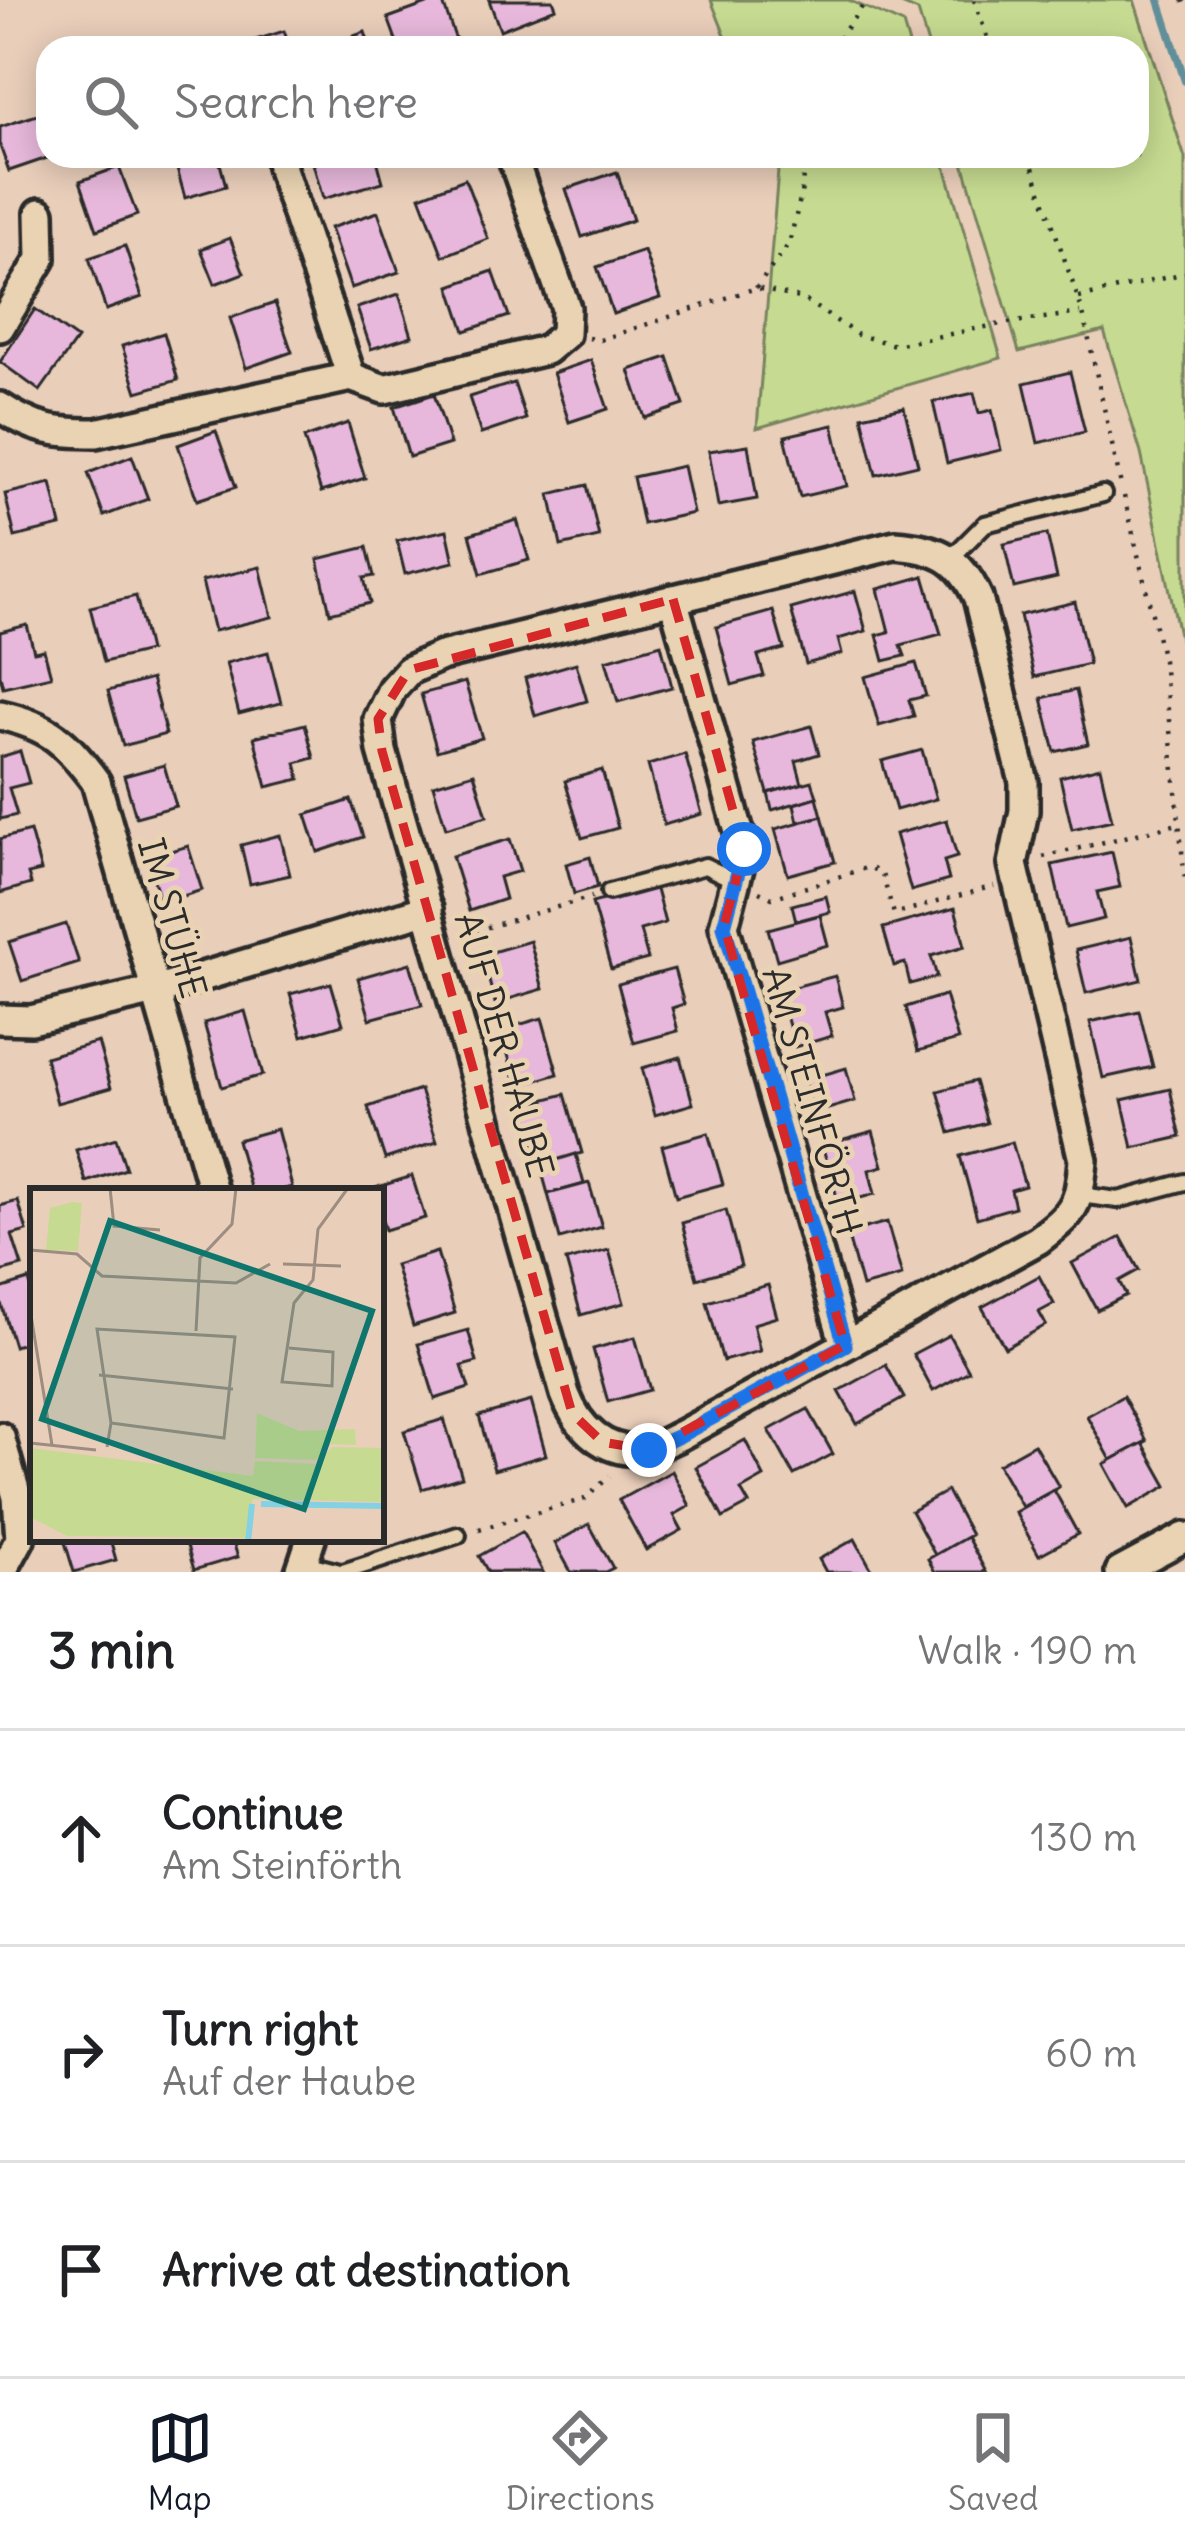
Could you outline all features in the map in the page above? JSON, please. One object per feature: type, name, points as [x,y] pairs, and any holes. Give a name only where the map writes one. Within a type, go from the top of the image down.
[{"type":"street","points":[[282,168],[351,377]]},
{"type":"street","points":[[0,407],[27,424],[58,434],[96,433],[351,377],[384,389],[546,350],[565,334],[566,308],[516,168]]},
{"type":"street","points":[[0,327],[41,259],[40,214]]},
{"type":"street","name":"AUF DER HAUBE","points":[[624,1450],[602,1442],[572,1413],[382,751],[378,719],[392,689],[409,670],[441,656],[896,545],[923,547],[950,559]]},
{"type":"street","points":[[624,1450],[649,1450],[681,1435],[1038,1240],[1066,1219],[1080,1196],[1083,1160],[1015,872],[1024,782],[978,598],[968,576],[950,559]]},
{"type":"street","name":"AM STEINFÖRTH","points":[[674,599],[744,849],[724,926],[845,1345]]},
{"type":"street","name":"IM STÜHE","points":[[0,715],[28,721],[68,744],[96,782],[212,1188]]},
{"type":"street","points":[[0,1019],[31,1020],[155,991],[428,910]]},
{"type":"street","points":[[0,1437],[17,1497],[20,1540],[2,1572]]},
{"type":"street","points":[[1120,1572],[1185,1537]]},
{"type":"lane","points":[[950,559],[985,524],[1103,494]]},
{"type":"lane","points":[[609,892],[704,866],[736,881]]},
{"type":"lane","points":[[1080,1196],[1118,1200],[1185,1182]]},
{"type":"lane","points":[[305,1558],[342,1572],[458,1534]]},
{"type":"path","points":[[841,36],[867,0]]},
{"type":"path","points":[[974,0],[987,36]]},
{"type":"path","points":[[757,289],[789,244],[804,168]]},
{"type":"path","points":[[1033,168],[1083,313],[1162,660],[1185,881]]},
{"type":"path","points":[[1078,298],[1185,274]]},
{"type":"path","points":[[565,334],[600,340],[757,289],[803,298],[858,335],[895,345],[1083,313]]},
{"type":"path","points":[[736,881],[772,898],[869,866],[882,874],[894,914],[1178,824]]},
{"type":"path","points":[[437,943],[609,892]]},
{"type":"path","points":[[458,1534],[585,1499],[610,1478],[624,1450]]},
{"type":"highlighted area","points":[[673,599],[744,849],[724,926],[845,1345],[649,1450],[602,1442],[572,1413],[382,751],[378,719],[409,670]]},
{"type":"green space","points":[[711,0],[848,0],[903,24],[906,36],[725,36]]},
{"type":"green space","points":[[892,0],[1134,0],[1146,36],[925,36],[918,11]]},
{"type":"green space","points":[[1149,46],[1185,158],[1185,663],[1141,453],[1104,331],[1019,352],[965,168],[1149,168]]},
{"type":"green space","points":[[946,168],[1001,358],[757,428],[778,171]]},
{"type":"building","points":[[442,0],[455,36],[395,36],[388,18]]},
{"type":"building","points":[[489,0],[553,0],[556,8],[500,30]]},
{"type":"building","points":[[36,115],[36,162],[9,171],[0,146],[0,127]]},
{"type":"building","points":[[119,168],[137,215],[97,230],[80,181]]},
{"type":"building","points":[[177,168],[221,168],[226,186],[185,198]]},
{"type":"building","points":[[314,168],[379,168],[383,182],[323,199]]},
{"type":"building","points":[[617,172],[633,220],[582,237],[566,189]]},
{"type":"building","points":[[465,179],[488,239],[443,256],[420,196]]},
{"type":"building","points":[[378,212],[399,272],[351,288],[330,228]]},
{"type":"building","points":[[230,238],[244,273],[215,284],[201,249]]},
{"type":"building","points":[[125,246],[142,297],[106,310],[89,258]]},
{"type":"building","points":[[644,251],[660,298],[613,314],[597,267]]},
{"type":"building","points":[[493,271],[509,316],[465,331],[450,286]]},
{"type":"building","points":[[399,294],[412,336],[371,349],[357,308]]},
{"type":"building","points":[[275,303],[292,352],[246,368],[230,318]]},
{"type":"building","points":[[35,309],[77,339],[40,391],[0,362]]},
{"type":"building","points":[[164,333],[178,380],[137,392],[122,346]]},
{"type":"building","points":[[668,357],[684,405],[645,418],[629,370]]},
{"type":"building","points":[[591,360],[608,409],[569,422],[553,373]]},
{"type":"building","points":[[1070,372],[1085,432],[1038,443],[1024,383]]},
{"type":"building","points":[[514,383],[526,419],[481,434],[469,397]]},
{"type":"building","points":[[974,393],[979,413],[992,410],[1001,450],[947,463],[933,402]]},
{"type":"building","points":[[434,394],[450,444],[409,457],[394,407]]},
{"type":"building","points":[[904,407],[918,465],[876,475],[862,416]]},
{"type":"building","points":[[348,423],[365,478],[321,492],[304,438]]},
{"type":"building","points":[[833,425],[847,486],[800,497],[785,436]]},
{"type":"building","points":[[216,431],[236,487],[197,500],[178,445]]},
{"type":"building","points":[[748,445],[757,499],[718,506],[709,451]]},
{"type":"building","points":[[132,456],[148,499],[104,516],[88,473]]},
{"type":"building","points":[[683,466],[693,513],[643,524],[633,477]]},
{"type":"building","points":[[51,483],[61,526],[15,537],[5,494]]},
{"type":"building","points":[[587,485],[599,537],[561,546],[550,494]]},
{"type":"building","points":[[517,520],[529,560],[481,574],[470,534]]},
{"type":"building","points":[[447,530],[454,562],[405,574],[397,541]]},
{"type":"building","points":[[1047,534],[1057,578],[1014,588],[1004,544]]},
{"type":"building","points":[[367,547],[374,576],[364,578],[370,603],[330,613],[318,559]]},
{"type":"building","points":[[260,567],[272,617],[214,631],[202,581]]},
{"type":"building","points":[[924,576],[941,634],[901,645],[905,656],[884,661],[877,635],[889,632],[878,589]]},
{"type":"building","points":[[855,591],[866,631],[838,639],[842,654],[806,664],[791,609]]},
{"type":"building","points":[[136,596],[149,651],[104,662],[90,607]]},
{"type":"building","points":[[1075,602],[1089,664],[1034,677],[1020,615]]},
{"type":"building","points":[[773,611],[784,649],[758,656],[764,676],[732,685],[716,627]]},
{"type":"building","points":[[27,625],[34,652],[44,650],[51,676],[3,687],[0,632]]},
{"type":"building","points":[[661,644],[672,687],[618,702],[606,660]]},
{"type":"building","points":[[268,652],[281,703],[239,714],[226,663]]},
{"type":"building","points":[[576,663],[587,701],[535,716],[525,678]]},
{"type":"building","points":[[916,663],[926,696],[909,700],[914,716],[879,726],[865,677]]},
{"type":"building","points":[[151,679],[166,734],[123,746],[108,691]]},
{"type":"building","points":[[465,682],[482,738],[437,751],[421,694]]},
{"type":"building","points":[[1076,690],[1088,744],[1055,752],[1042,698]]},
{"type":"building","points":[[305,724],[314,758],[296,763],[300,779],[267,787],[254,737]]},
{"type":"building","points":[[811,726],[819,754],[796,761],[802,784],[768,793],[753,742]]},
{"type":"building","points":[[922,750],[936,799],[896,810],[882,761]]},
{"type":"building","points":[[20,751],[29,783],[9,788],[17,815],[0,819],[0,757]]},
{"type":"building","points":[[685,754],[702,814],[664,825],[648,765]]},
{"type":"building","points":[[164,765],[176,806],[136,817],[124,776]]},
{"type":"building","points":[[1100,767],[1112,820],[1072,829],[1060,777]]},
{"type":"building","points":[[602,770],[618,828],[582,838],[565,781]]},
{"type":"building","points":[[474,773],[487,816],[446,828],[433,785]]},
{"type":"building","points":[[812,781],[817,797],[772,810],[768,793]]},
{"type":"building","points":[[817,797],[822,816],[798,822],[794,804]]},
{"type":"building","points":[[351,800],[363,837],[318,852],[306,815]]},
{"type":"building","points":[[822,816],[835,862],[788,875],[775,829]]},
{"type":"building","points":[[947,820],[957,857],[944,861],[949,880],[911,891],[895,834]]},
{"type":"building","points":[[30,831],[41,871],[28,874],[31,884],[0,893],[0,839]]},
{"type":"building","points":[[280,835],[290,875],[250,884],[241,845]]},
{"type":"building","points":[[510,839],[520,871],[499,877],[505,899],[469,911],[452,856]]},
{"type":"building","points":[[188,846],[202,890],[161,903],[147,858]]},
{"type":"building","points":[[1112,852],[1120,887],[1097,892],[1104,919],[1066,928],[1052,865]]},
{"type":"building","points":[[590,857],[598,887],[574,894],[566,864]]},
{"type":"building","points":[[655,886],[665,923],[640,930],[648,959],[611,969],[592,903]]},
{"type":"building","points":[[826,896],[830,912],[796,921],[792,905]]},
{"type":"building","points":[[955,908],[965,946],[931,956],[937,977],[910,984],[905,963],[894,966],[883,928]]},
{"type":"building","points":[[820,915],[828,945],[777,960],[768,929]]},
{"type":"building","points":[[66,924],[79,963],[22,981],[9,942]]},
{"type":"building","points":[[1131,937],[1141,980],[1086,993],[1076,950]]},
{"type":"building","points":[[530,941],[543,989],[495,1003],[482,955]]},
{"type":"building","points":[[410,963],[422,1005],[370,1019],[358,978]]},
{"type":"building","points":[[674,969],[684,1004],[672,1008],[678,1031],[634,1043],[618,984]]},
{"type":"building","points":[[835,976],[843,1007],[825,1012],[832,1036],[795,1047],[779,991]]},
{"type":"building","points":[[331,983],[343,1024],[302,1036],[290,994]]},
{"type":"building","points":[[945,995],[958,1040],[918,1051],[906,1007]]},
{"type":"building","points":[[245,1011],[263,1075],[222,1087],[204,1023]]},
{"type":"building","points":[[1139,1011],[1153,1067],[1103,1078],[1090,1022]]},
{"type":"building","points":[[542,1018],[558,1074],[517,1086],[501,1030]]},
{"type":"building","points":[[98,1042],[111,1088],[57,1103],[45,1057]]},
{"type":"building","points":[[680,1057],[693,1104],[655,1115],[642,1068]]},
{"type":"building","points":[[846,1068],[855,1101],[815,1113],[805,1080]]},
{"type":"building","points":[[975,1081],[987,1123],[950,1133],[938,1091]]},
{"type":"building","points":[[1170,1089],[1181,1137],[1133,1148],[1122,1100]]},
{"type":"building","points":[[420,1090],[437,1142],[385,1159],[368,1107]]},
{"type":"building","points":[[565,1094],[582,1153],[540,1165],[524,1105]]},
{"type":"building","points":[[277,1129],[292,1187],[250,1188],[237,1140]]},
{"type":"building","points":[[873,1131],[883,1166],[869,1170],[875,1194],[839,1204],[822,1145]]},
{"type":"building","points":[[708,1133],[723,1184],[676,1197],[662,1146]]},
{"type":"building","points":[[116,1138],[126,1169],[86,1182],[76,1150]]},
{"type":"building","points":[[1012,1142],[1025,1186],[1011,1190],[1015,1207],[977,1218],[960,1156]]},
{"type":"building","points":[[576,1154],[584,1184],[548,1194],[540,1165]]},
{"type":"building","points":[[412,1176],[425,1218],[385,1230],[384,1188],[375,1188]]},
{"type":"building","points":[[589,1183],[602,1227],[560,1239],[548,1194]]},
{"type":"building","points":[[18,1201],[27,1231],[12,1235],[22,1266],[0,1272],[0,1206]]},
{"type":"building","points":[[726,1210],[741,1266],[697,1279],[682,1223]]},
{"type":"building","points":[[887,1222],[902,1276],[862,1287],[847,1233]]},
{"type":"building","points":[[1121,1237],[1139,1270],[1119,1281],[1126,1295],[1097,1310],[1072,1263]]},
{"type":"building","points":[[609,1250],[624,1303],[581,1315],[566,1261]]},
{"type":"building","points":[[437,1252],[455,1313],[413,1326],[395,1265]]},
{"type":"building","points":[[1039,1276],[1054,1304],[1039,1312],[1046,1325],[1005,1348],[982,1307]]},
{"type":"building","points":[[29,1280],[30,1341],[14,1346],[0,1289]]},
{"type":"building","points":[[768,1285],[777,1317],[753,1324],[760,1351],[723,1361],[707,1302]]},
{"type":"building","points":[[468,1330],[477,1362],[462,1366],[469,1388],[435,1399],[418,1344]]},
{"type":"building","points":[[949,1335],[969,1371],[933,1391],[913,1354]]},
{"type":"building","points":[[635,1337],[650,1390],[608,1402],[593,1349]]},
{"type":"building","points":[[886,1365],[904,1398],[857,1424],[839,1391]]},
{"type":"building","points":[[1123,1396],[1147,1441],[1111,1460],[1087,1416]]},
{"type":"building","points":[[531,1401],[546,1455],[494,1470],[479,1416]]},
{"type":"building","points":[[808,1409],[833,1454],[794,1475],[769,1430]]},
{"type":"building","points":[[444,1419],[462,1477],[422,1489],[404,1431]]},
{"type":"building","points":[[745,1440],[764,1477],[741,1490],[749,1504],[723,1518],[696,1467]]},
{"type":"building","points":[[1143,1443],[1167,1486],[1128,1508],[1104,1464]]},
{"type":"building","points":[[1034,1444],[1059,1487],[1022,1507],[998,1464]]},
{"type":"building","points":[[672,1471],[690,1506],[674,1515],[682,1530],[646,1550],[619,1500]]},
{"type":"building","points":[[1054,1490],[1078,1534],[1039,1555],[1015,1512]]},
{"type":"building","points":[[947,1491],[971,1535],[935,1555],[911,1511]]},
{"type":"building","points":[[589,1524],[613,1568],[571,1572],[555,1543]]},
{"type":"building","points":[[522,1532],[543,1572],[488,1572],[479,1556]]},
{"type":"building","points":[[967,1537],[986,1572],[935,1572],[928,1559]]},
{"type":"building","points":[[855,1539],[873,1572],[826,1572],[819,1559]]},
{"type":"building","points":[[65,1542],[111,1542],[116,1560],[74,1572]]},
{"type":"building","points":[[186,1542],[233,1542],[238,1557],[194,1570]]},
{"type":"waterway","points":[[1159,0],[1185,81]]},
{"type":"route","points":[[649,1450],[845,1345],[724,926],[744,849]]}]
